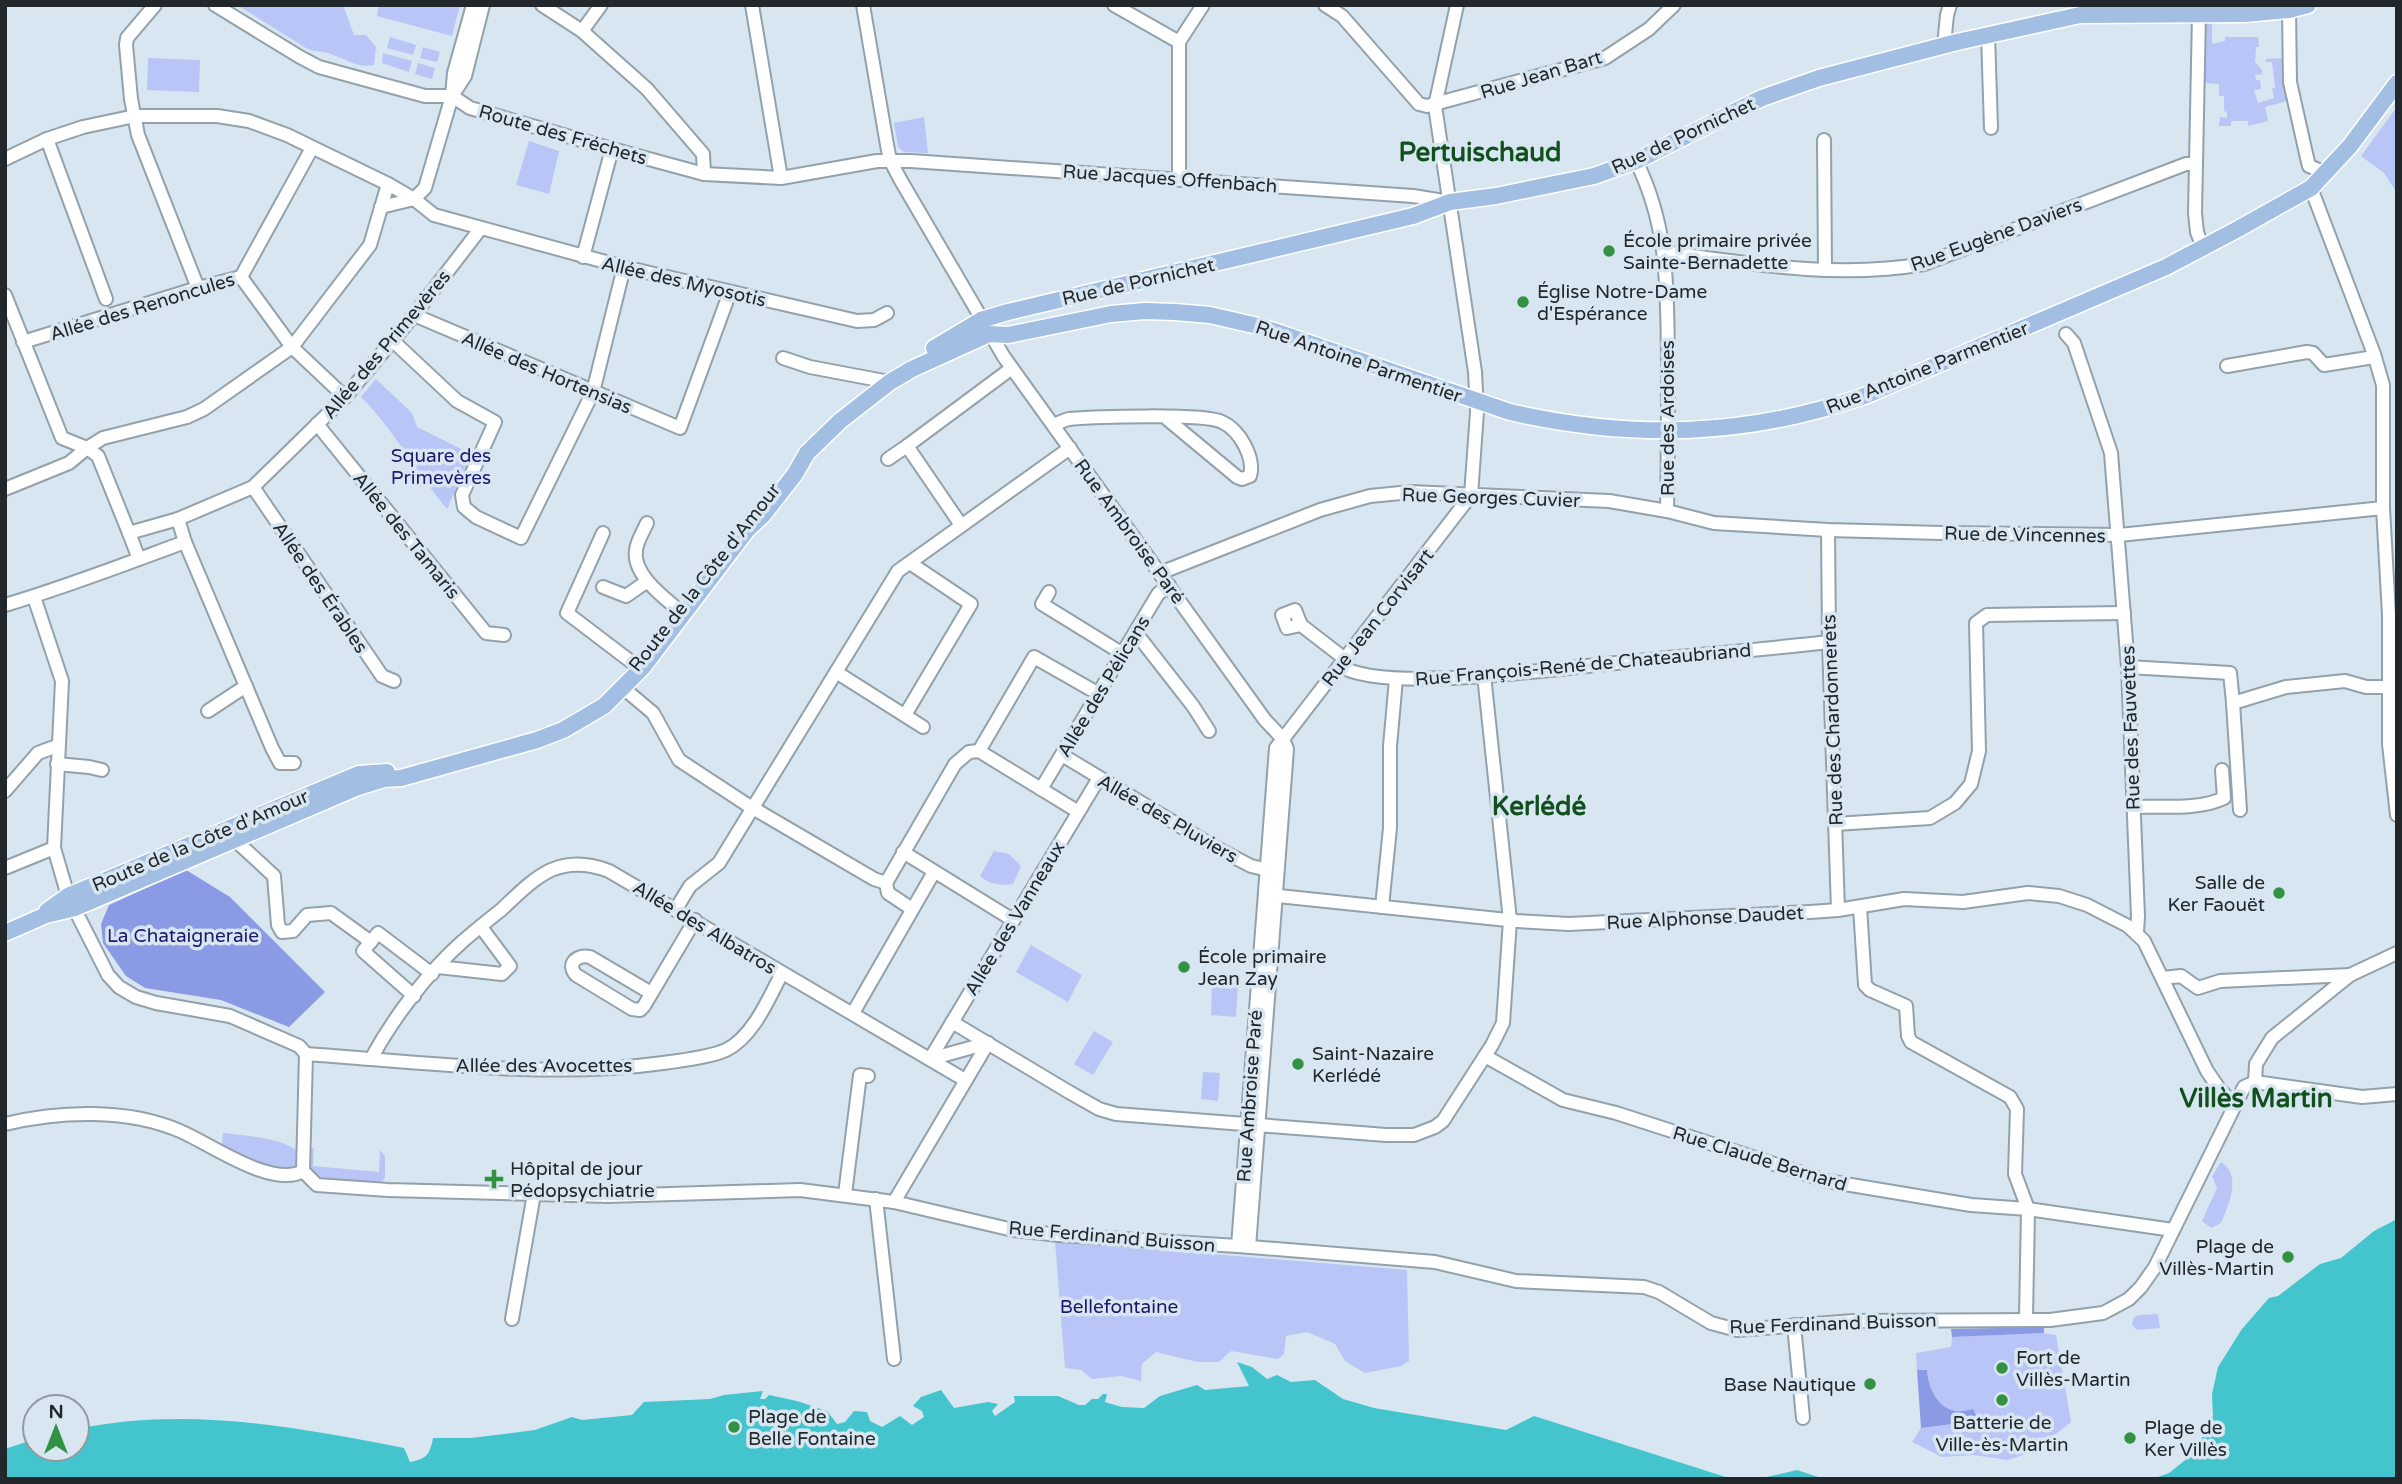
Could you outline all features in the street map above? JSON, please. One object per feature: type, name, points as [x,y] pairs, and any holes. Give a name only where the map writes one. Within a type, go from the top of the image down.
[{"type":"main road","name":"Rue de Pornichet","points":[[985,327],[1413,216],[1450,202],[1496,196],[1594,176],[1636,161],[1762,98],[1819,78],[1944,45],[2080,15],[2245,14],[2289,10],[2308,5]]},
{"type":"main road","name":"Rue Antoine Parmentier","points":[[939,356],[985,327],[1007,335],[1084,318],[1144,311],[1210,315],[1282,332],[1510,412],[1576,425],[1646,432],[1751,425],[1846,402],[2166,267],[2203,248],[2311,188],[2350,146],[2397,83]]},
{"type":"main road","name":"Route de la Côte d'Amour","points":[[72,902],[359,774],[392,772],[556,725],[595,704],[638,667],[772,490],[806,448],[836,419],[920,356],[985,327]]},
{"type":"main road","name":"Route de la Côte d'Amour","points":[[5,930],[50,909],[235,840],[376,781],[401,778],[563,730],[604,706],[643,667],[676,626],[747,530],[763,515],[795,474],[807,453],[863,402],[912,369],[939,356]]},
{"type":"street","points":[[155,5],[127,38],[135,116],[138,135],[198,288]]},
{"type":"street","name":"Route des Fréchets","points":[[215,5],[319,67],[425,96],[452,96],[470,107],[704,174],[781,178],[890,160]]},
{"type":"street","points":[[381,207],[414,199],[425,188],[452,96],[454,73],[473,5]]},
{"type":"street","points":[[452,96],[465,76],[484,5]]},
{"type":"street","points":[[542,5],[582,32],[647,89],[703,154],[704,174]]},
{"type":"street","points":[[582,32],[601,5]]},
{"type":"street","points":[[752,5],[781,178]]},
{"type":"street","name":"Rue Ambroise Paré","points":[[863,5],[890,160],[985,327],[1265,720],[1283,739],[1276,748],[1272,871],[1243,1246]]},
{"type":"street","points":[[1114,5],[1179,42]]},
{"type":"street","points":[[1179,179],[1179,42],[1203,5]]},
{"type":"street","points":[[1325,5],[1341,11],[1419,104],[1435,106]]},
{"type":"street","points":[[1457,5],[1435,106],[1475,372],[1477,401],[1471,495]]},
{"type":"street","name":"Rue Jean Bart","points":[[1435,106],[1605,58],[1649,29],[1674,5]]},
{"type":"street","points":[[1944,45],[1950,5]]},
{"type":"street","points":[[2289,10],[2290,82],[2304,148],[2309,166],[2326,173]]},
{"type":"street","points":[[2199,14],[2195,213],[2197,232],[2203,248]]},
{"type":"street","points":[[1989,35],[1991,128]]},
{"type":"street","name":"Allée des Myosotis","points":[[5,159],[47,139],[83,127],[135,116],[217,116],[250,121],[288,135],[388,184],[434,215],[583,257],[857,321],[874,320],[887,313]]},
{"type":"street","points":[[47,139],[106,299]]},
{"type":"street","points":[[1824,141],[1825,270]]},
{"type":"street","name":"Allée des Renoncules","points":[[23,342],[241,277],[312,148]]},
{"type":"street","points":[[583,257],[611,149]]},
{"type":"street","name":"Rue Jacques Offenbach","points":[[890,160],[1413,196],[1450,202]]},
{"type":"street","name":"Rue des Ardoises","points":[[1636,161],[1653,203],[1665,252],[1667,511]]},
{"type":"street","name":"Rue Eugène Daviers","points":[[1665,252],[1756,265],[1825,270],[1887,270],[1924,264],[2186,164],[2196,163]]},
{"type":"street","points":[[5,489],[69,463],[103,438],[187,417],[204,409],[292,347],[370,245],[388,184]]},
{"type":"street","points":[[2311,188],[2383,385],[2383,508],[2393,615],[2389,744],[2397,815]]},
{"type":"street","name":"Allée des Primevères","points":[[129,533],[178,519],[253,487],[345,397],[414,315],[481,228]]},
{"type":"street","points":[[393,341],[457,401],[495,422],[462,495],[464,507],[476,517],[521,538],[593,392],[624,267]]},
{"type":"street","points":[[241,277],[292,347],[345,397]]},
{"type":"street","name":"Allée des Hortensias","points":[[414,315],[680,428],[730,292]]},
{"type":"street","points":[[5,295],[62,439],[87,448],[98,456],[139,559]]},
{"type":"street","name":"Rue des Fauvettes","points":[[2066,334],[2074,342],[2111,453],[2128,667],[2137,932]]},
{"type":"street","points":[[2227,366],[2307,352],[2313,353],[2324,365],[2374,357]]},
{"type":"street","points":[[783,358],[810,367],[884,381]]},
{"type":"street","points":[[888,459],[1012,368]]},
{"type":"street","points":[[1054,425],[1070,419],[1166,418],[1212,418],[1232,428],[1250,457],[1250,476],[1242,479],[1237,477],[1166,418]]},
{"type":"street","name":"Allée des Tamaris","points":[[317,424],[486,633],[504,635]]},
{"type":"street","points":[[907,446],[961,525]]},
{"type":"street","points":[[676,909],[690,886],[719,863],[898,571],[1070,448]]},
{"type":"street","name":"Allée des Érables","points":[[253,487],[382,676],[394,681]]},
{"type":"street","name":"Rue Georges Cuvier","points":[[1160,573],[1295,519],[1370,496],[1411,492],[1609,501],[1667,511]]},
{"type":"street","name":"Rue Jean Corvisart","points":[[1283,739],[1471,495]]},
{"type":"street","name":"Rue de Vincennes","points":[[1667,511],[1714,523],[1828,530],[2119,535],[2383,508]]},
{"type":"street","points":[[178,519],[185,542],[280,763],[294,763]]},
{"type":"street","points":[[647,523],[635,551],[646,582],[681,612]]},
{"type":"street","name":"Rue des Chardonnerets","points":[[1828,530],[1838,910]]},
{"type":"street","points":[[603,533],[567,614],[638,667]]},
{"type":"street","points":[[5,605],[185,542]]},
{"type":"street","points":[[905,715],[971,604],[910,563]]},
{"type":"street","points":[[603,587],[626,596],[646,582]]},
{"type":"street","name":"Allée des Pélicans","points":[[1041,789],[1158,594],[1169,585]]},
{"type":"street","points":[[1048,592],[1042,604],[1123,654]]},
{"type":"street","points":[[5,1124],[40,1116],[115,1115],[179,1130],[257,1168],[286,1176],[303,1171],[306,1054],[287,1039],[230,1016],[136,998],[119,987],[101,962],[72,902],[54,848],[61,681],[34,597]]},
{"type":"street","points":[[1835,824],[1930,818],[1955,803],[1971,784],[1979,751],[1976,623],[1987,615],[2124,613]]},
{"type":"street","points":[[1301,625],[1343,662]]},
{"type":"street","points":[[1136,632],[1193,706],[1209,732]]},
{"type":"street","name":"Rue François-René de Chateaubriand","points":[[1343,662],[1354,673],[1396,679],[1484,675],[1829,642]]},
{"type":"street","points":[[979,751],[1034,657],[1099,694]]},
{"type":"street","points":[[2128,667],[2230,673],[2240,810]]},
{"type":"street","points":[[836,672],[923,726]]},
{"type":"street","points":[[952,1022],[1089,1103],[1116,1114],[1368,1134],[1414,1135],[1435,1127],[1443,1121],[1503,1023],[1510,920],[1484,675]]},
{"type":"street","points":[[1382,907],[1390,828],[1390,746],[1396,679]]},
{"type":"street","points":[[2233,703],[2286,687],[2345,681],[2366,687],[2390,687]]},
{"type":"street","points":[[208,711],[246,686]]},
{"type":"street","points":[[622,687],[653,713],[679,760],[754,808],[874,879],[886,883]]},
{"type":"street","points":[[5,791],[38,753],[57,746]]},
{"type":"street","points":[[912,909],[888,893],[886,883],[954,764],[969,752],[979,751],[1077,811]]},
{"type":"street","name":"Allée des Pluviers","points":[[1062,755],[1213,846],[1251,866],[1272,871]]},
{"type":"street","points":[[57,764],[102,770]]},
{"type":"street","points":[[2133,807],[2200,805],[2218,801],[2224,798],[2222,770]]},
{"type":"street","name":"Allée des Vanneaux","points":[[930,1059],[1099,778]]},
{"type":"street","points":[[235,840],[274,876],[278,925],[282,932],[293,931],[307,915],[331,913],[371,942]]},
{"type":"street","points":[[5,868],[54,848]]},
{"type":"street","points":[[903,852],[1013,920]]},
{"type":"street","name":"Allée des Albatros","points":[[371,1059],[387,1029],[462,942],[533,881],[551,870],[587,865],[609,871],[676,909],[965,1080]]},
{"type":"street","points":[[853,1013],[934,872]]},
{"type":"street","name":"Rue Alphonse Daudet","points":[[1270,895],[1569,924],[1838,910],[1904,898],[1963,902],[2028,892],[2059,896],[2087,905],[2137,932]]},
{"type":"street","points":[[1860,907],[1865,985],[1870,990],[1906,1006],[1908,1036],[1911,1042],[2010,1097],[2017,1109],[2015,1174],[2028,1209],[2026,1320]]},
{"type":"street","points":[[651,993],[590,957],[582,955],[572,964],[576,975],[632,1009],[640,1010],[644,1006],[695,920]]},
{"type":"street","points":[[414,996],[363,951],[378,933],[435,971],[502,974],[510,967],[481,927]]},
{"type":"street","points":[[2137,932],[2163,978],[2207,1071],[2235,1105]]},
{"type":"street","points":[[2397,953],[2350,975],[2272,1038],[2256,1064],[2255,1082],[2362,1097],[2397,1094]]},
{"type":"street","name":"Allée des Avocettes","points":[[306,1054],[435,1064],[572,1069],[626,1068],[678,1061],[726,1050],[748,1032],[782,973]]},
{"type":"street","points":[[2163,978],[2181,976],[2198,988],[2220,981],[2350,975]]},
{"type":"street","points":[[930,1059],[988,1043]]},
{"type":"street","points":[[894,1202],[988,1043]]},
{"type":"street","name":"Rue Claude Bernard","points":[[1485,1056],[1563,1100],[1616,1113],[1827,1181],[1971,1205],[2028,1209],[2173,1230]]},
{"type":"street","points":[[845,1194],[860,1075],[868,1076]]},
{"type":"street","name":"Rue Ferdinand Buisson","points":[[303,1171],[317,1185],[388,1190],[608,1196],[800,1190],[845,1194],[894,1202],[1013,1230],[1435,1262],[1517,1281],[1644,1287],[1659,1292],[1723,1328],[1737,1330],[1854,1321],[2074,1318],[2102,1313],[2129,1299],[2155,1267],[2244,1087],[2255,1082]]},
{"type":"street","points":[[512,1319],[534,1194]]},
{"type":"street","points":[[876,1199],[894,1359]]},
{"type":"street","points":[[1794,1325],[1803,1418]]},
{"type":"green space","points":[[237,5],[343,5],[354,35],[366,35],[376,47],[374,65],[360,65],[308,49]]},
{"type":"green space","points":[[379,5],[460,5],[452,36],[377,16]]},
{"type":"green space","points":[[2206,22],[2212,22],[2212,44],[2225,41],[2225,37],[2258,37],[2259,47],[2256,47],[2255,62],[2262,74],[2255,75],[2256,80],[2260,80],[2261,89],[2254,90],[2258,103],[2274,98],[2272,62],[2266,62],[2266,59],[2282,58],[2287,101],[2265,107],[2268,121],[2248,126],[2248,121],[2231,121],[2231,126],[2219,126],[2220,117],[2227,118],[2227,112],[2224,111],[2224,96],[2219,96],[2219,84],[2205,83]]},
{"type":"green space","points":[[390,37],[416,45],[413,55],[387,48]]},
{"type":"green space","points":[[423,47],[440,52],[437,62],[420,58]]},
{"type":"green space","points":[[383,53],[412,61],[409,72],[382,63]]},
{"type":"green space","points":[[148,58],[200,60],[199,92],[147,90]]},
{"type":"green space","points":[[418,63],[435,68],[432,79],[415,74]]},
{"type":"green space","points":[[2397,107],[2397,193],[2384,173],[2361,156]]},
{"type":"green space","points":[[924,117],[928,153],[904,152],[898,147],[894,123]]},
{"type":"green space","points":[[529,141],[559,151],[549,194],[516,185]]},
{"type":"green space","name":"Square des Primevères","points":[[376,379],[412,413],[417,427],[471,454],[447,509],[384,423],[361,397]]},
{"type":"green space","points":[[994,851],[1009,854],[1021,866],[1013,884],[995,884],[980,876]]},
{"type":"green space","name":"La Chataigneraie","points":[[186,870],[230,897],[325,992],[289,1027],[221,1000],[145,988],[126,976],[103,943],[101,924],[109,905]]},
{"type":"green space","points":[[1031,945],[1082,975],[1068,1002],[1016,972]]},
{"type":"green space","points":[[1212,983],[1238,985],[1236,1017],[1211,1015]]},
{"type":"green space","points":[[1094,1031],[1113,1042],[1093,1075],[1074,1064]]},
{"type":"green space","points":[[1203,1072],[1220,1073],[1218,1101],[1201,1099]]},
{"type":"green space","points":[[223,1133],[276,1141],[297,1152],[298,1160],[289,1170],[270,1168],[222,1146]]},
{"type":"green space","points":[[314,1148],[313,1166],[379,1172],[380,1150],[385,1156],[385,1178],[381,1182],[324,1178],[311,1168],[311,1149]]},
{"type":"green space","points":[[2221,1162],[2231,1174],[2232,1191],[2221,1223],[2211,1228],[2202,1221],[2217,1188],[2212,1176]]},
{"type":"green space","name":"Bellefontaine","points":[[1055,1241],[1407,1270],[1409,1361],[1401,1366],[1365,1373],[1345,1361],[1335,1344],[1307,1332],[1286,1336],[1284,1354],[1278,1359],[1231,1351],[1219,1362],[1198,1362],[1156,1352],[1142,1364],[1141,1381],[1121,1376],[1092,1379],[1081,1370],[1065,1368]]},
{"type":"green space","points":[[2158,1314],[2160,1328],[2137,1330],[2132,1325],[2134,1317]]},
{"type":"green space","points":[[2044,1327],[2044,1333],[1952,1337],[1951,1329]]},
{"type":"green space","name":"Batterie de Ville-ès-Martin","points":[[2044,1333],[2056,1335],[2071,1422],[2034,1451],[2008,1460],[1973,1455],[1942,1457],[1912,1442],[1921,1428],[1969,1422],[1973,1409],[1955,1411],[1938,1401],[1931,1389],[1927,1370],[1917,1370],[1916,1353],[1951,1347],[1952,1337]]},
{"type":"green space","points":[[1917,1370],[1927,1370],[1931,1389],[1948,1409],[1973,1409],[1976,1415],[1969,1422],[1921,1428]]},
{"type":"shaded area","points":[[2397,1219],[2397,1479],[2153,1479],[2169,1473],[2194,1453],[2213,1416],[2212,1394],[2218,1367],[2242,1329],[2269,1298],[2278,1296],[2320,1264],[2341,1258],[2374,1231]]},
{"type":"shaded area","points":[[1237,1362],[1252,1367],[1267,1379],[1277,1375],[1291,1382],[1315,1380],[1343,1399],[1374,1408],[1506,1430],[1534,1416],[1732,1479],[5,1479],[5,1449],[21,1444],[21,1463],[91,1463],[91,1427],[118,1422],[200,1419],[282,1427],[404,1448],[410,1462],[427,1455],[433,1438],[471,1438],[535,1430],[572,1417],[582,1420],[632,1415],[644,1402],[710,1399],[763,1391],[760,1399],[769,1395],[797,1401],[827,1411],[837,1424],[845,1422],[854,1411],[867,1412],[870,1421],[882,1427],[900,1416],[912,1425],[924,1417],[922,1411],[913,1406],[921,1397],[941,1390],[954,1408],[988,1402],[998,1404],[992,1411],[995,1416],[1015,1402],[1014,1396],[1058,1396],[1085,1405],[1092,1399],[1107,1394],[1105,1402],[1122,1407],[1144,1408],[1160,1396],[1197,1385],[1205,1390],[1249,1386]]},
{"type":"shaded area","points":[[1797,1470],[1824,1479],[1758,1479]]},
{"type":"place","name":"École primaire privée Sainte-Bernadette","points":[[1609,251]]},
{"type":"place","name":"Église Notre-Dame d'Espérance","points":[[1523,302]]},
{"type":"place","name":"Salle de Ker Faouët","points":[[2279,893]]},
{"type":"place","name":"École primaire Jean Zay","points":[[1184,967]]},
{"type":"place","name":"Saint-Nazaire Kerlédé","points":[[1298,1064]]},
{"type":"place","name":"Hôpital de jour Pédopsychiatrie","points":[[494,1179]]},
{"type":"place","name":"Plage de Villès-Martin","points":[[2288,1257]]},
{"type":"place","name":"Fort de Villès-Martin","points":[[2002,1368]]},
{"type":"place","name":"Base Nautique","points":[[1870,1384]]},
{"type":"place","name":"Batterie de Ville-ès-Martin","points":[[2002,1400]]},
{"type":"place","name":"Plage de Belle Fontaine","points":[[734,1427]]},
{"type":"place","name":"Plage de Ker Villès","points":[[2130,1438]]},
{"type":"district","name":"Pertuischaud","points":[[1480,152]]},
{"type":"district","name":"Kerlédé","points":[[1539,806]]},
{"type":"district","name":"Villès Martin","points":[[2256,1098]]}]
